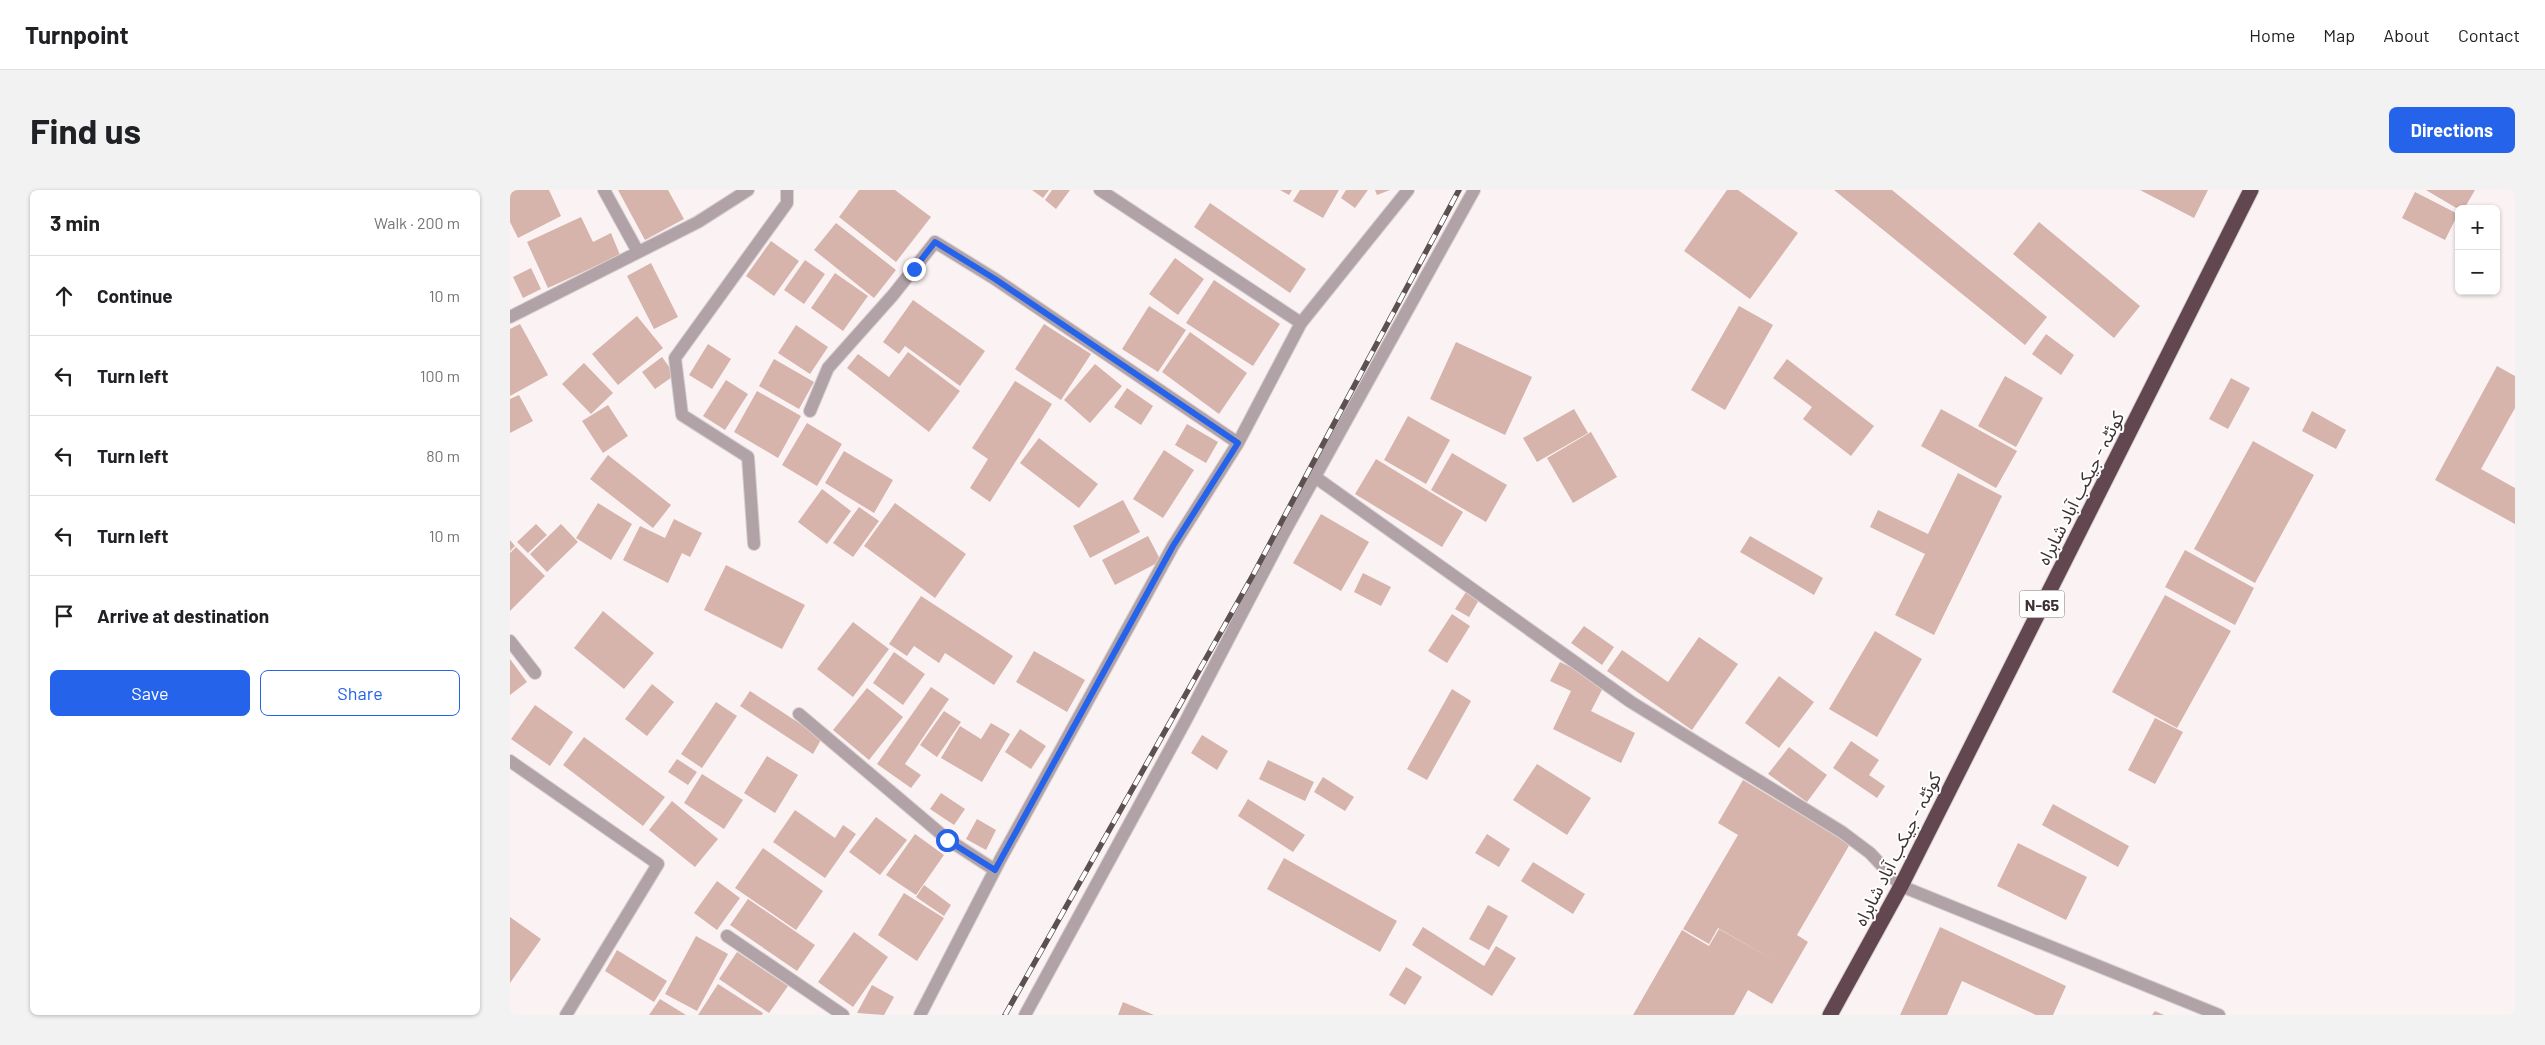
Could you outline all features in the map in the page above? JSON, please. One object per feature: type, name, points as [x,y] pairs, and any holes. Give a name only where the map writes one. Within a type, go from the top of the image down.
[{"type":"highway","name":"کوئٹہ - جیکب آباد شاہراہ","points":[[1830,1015],[1900,886],[2251,190]]},
{"type":"street","points":[[604,190],[638,252]]},
{"type":"street","points":[[510,317],[698,222],[748,190]]},
{"type":"street","points":[[754,544],[748,457],[682,415],[675,358],[786,202],[787,190]]},
{"type":"street","points":[[1100,190],[1301,323]]},
{"type":"street","points":[[920,1015],[995,870],[1173,546],[1238,443],[1301,323],[1408,190]]},
{"type":"street","points":[[1024,1015],[1186,720],[1315,477],[1474,190]]},
{"type":"street","points":[[810,411],[828,368],[893,295],[935,242],[995,279],[1238,443]]},
{"type":"street","points":[[1315,477],[1632,702],[1842,832],[1870,853],[1900,886],[2219,1015]]},
{"type":"street","points":[[510,641],[535,673]]},
{"type":"street","points":[[799,714],[947,840],[995,870]]},
{"type":"street","points":[[510,761],[658,864],[566,1015]]},
{"type":"street","points":[[727,936],[843,1015]]},
{"type":"building","points":[[510,190],[549,190],[561,216],[518,238],[510,222]]},
{"type":"building","points":[[618,190],[668,190],[684,219],[645,240]]},
{"type":"building","points":[[859,190],[895,190],[931,217],[896,262],[839,217]]},
{"type":"building","points":[[1032,190],[1049,190],[1043,198]]},
{"type":"building","points":[[1052,190],[1070,190],[1056,209],[1045,200]]},
{"type":"building","points":[[1280,190],[1292,190],[1289,195]]},
{"type":"building","points":[[1300,190],[1339,190],[1323,218],[1293,201]]},
{"type":"building","points":[[1346,190],[1368,190],[1355,208],[1341,198]]},
{"type":"building","points":[[1375,190],[1390,190],[1377,195]]},
{"type":"building","points":[[1727,190],[1738,190],[1798,233],[1750,299],[1684,251]]},
{"type":"building","points":[[1834,190],[1892,190],[2047,317],[2025,345]]},
{"type":"building","points":[[2140,190],[2208,190],[2194,218]]},
{"type":"building","points":[[2426,190],[2475,190],[2466,205],[2455,205],[2455,207]]},
{"type":"building","points":[[2415,192],[2455,212],[2455,220],[2445,240],[2402,218]]},
{"type":"building","points":[[1210,203],[1306,269],[1290,293],[1194,227]]},
{"type":"building","points":[[581,217],[593,242],[611,233],[620,255],[548,288],[527,242]]},
{"type":"building","points":[[2039,222],[2140,306],[2114,338],[2013,254]]},
{"type":"building","points":[[836,223],[896,270],[874,298],[814,250]]},
{"type":"building","points":[[771,241],[799,261],[774,296],[746,276]]},
{"type":"building","points":[[1175,258],[1204,279],[1178,315],[1149,294]]},
{"type":"building","points":[[805,260],[825,274],[804,304],[784,290]]},
{"type":"building","points":[[651,263],[678,317],[654,329],[627,276]]},
{"type":"building","points":[[531,268],[541,289],[523,298],[513,277]]},
{"type":"building","points":[[835,273],[868,296],[843,331],[811,308]]},
{"type":"building","points":[[1214,280],[1280,324],[1253,366],[1186,323]]},
{"type":"building","points":[[913,300],[985,351],[960,386],[905,346],[899,354],[883,342]]},
{"type":"building","points":[[1149,306],[1186,330],[1158,372],[1122,349]]},
{"type":"building","points":[[1739,306],[1773,325],[1725,410],[1691,390]]},
{"type":"building","points":[[637,316],[663,348],[618,385],[592,354]]},
{"type":"building","points":[[520,324],[548,375],[510,396],[510,329]]},
{"type":"building","points":[[1044,324],[1091,354],[1061,400],[1015,369]]},
{"type":"building","points":[[796,325],[828,347],[810,374],[778,353]]},
{"type":"building","points":[[1190,332],[1247,373],[1219,414],[1162,372]]},
{"type":"building","points":[[2046,334],[2074,355],[2061,375],[2032,354]]},
{"type":"building","points":[[1456,342],[1532,377],[1505,435],[1430,399]]},
{"type":"building","points":[[708,344],[731,359],[712,389],[689,375]]},
{"type":"building","points":[[908,352],[960,391],[929,432],[847,368],[858,354],[889,377]]},
{"type":"building","points":[[662,357],[675,375],[655,389],[642,372]]},
{"type":"building","points":[[774,359],[814,382],[799,409],[759,386]]},
{"type":"building","points":[[1787,359],[1874,426],[1851,456],[1803,419],[1812,407],[1773,378]]},
{"type":"building","points":[[584,363],[613,393],[591,414],[562,384]]},
{"type":"building","points":[[1095,364],[1122,386],[1090,423],[1064,400]]},
{"type":"building","points":[[2497,366],[2515,376],[2515,408],[2481,469],[2515,488],[2515,524],[2435,480]]},
{"type":"building","points":[[2005,376],[2043,398],[2016,447],[1978,426]]},
{"type":"building","points":[[2231,378],[2250,388],[2228,429],[2209,419]]},
{"type":"building","points":[[726,380],[748,394],[725,430],[703,416]]},
{"type":"building","points":[[1015,381],[1052,404],[990,502],[970,488],[988,459],[972,448]]},
{"type":"building","points":[[1127,388],[1153,406],[1141,425],[1114,407]]},
{"type":"building","points":[[757,391],[801,416],[778,458],[734,432]]},
{"type":"building","points":[[519,395],[533,421],[510,433],[510,399]]},
{"type":"building","points":[[608,405],[628,436],[603,453],[582,421]]},
{"type":"building","points":[[1574,409],[1588,433],[1537,462],[1523,438]]},
{"type":"building","points":[[1941,409],[2017,451],[1996,488],[1921,446]]},
{"type":"building","points":[[2312,411],[2346,430],[2336,449],[2302,431]]},
{"type":"building","points":[[1408,416],[1450,440],[1426,484],[1384,460]]},
{"type":"building","points":[[807,423],[842,444],[817,486],[782,465]]},
{"type":"building","points":[[1187,424],[1218,442],[1206,463],[1175,445]]},
{"type":"building","points":[[1591,432],[1617,477],[1573,503],[1547,458]]},
{"type":"building","points":[[1039,438],[1098,484],[1079,508],[1020,463]]},
{"type":"building","points":[[2253,441],[2314,475],[2255,583],[2194,549]]},
{"type":"building","points":[[1164,450],[1194,470],[1163,518],[1133,499]]},
{"type":"building","points":[[844,451],[893,480],[874,513],[825,483]]},
{"type":"building","points":[[1452,453],[1507,485],[1486,522],[1431,490]]},
{"type":"building","points":[[608,455],[671,505],[653,528],[590,479]]},
{"type":"building","points":[[1376,459],[1463,512],[1442,547],[1355,494]]},
{"type":"building","points":[[1958,473],[2002,496],[1934,635],[1895,615],[1925,554],[1870,527],[1878,510],[1928,534]]},
{"type":"building","points":[[822,489],[851,511],[827,544],[798,522]]},
{"type":"building","points":[[1123,500],[1140,532],[1090,558],[1073,526]]},
{"type":"building","points":[[598,503],[632,524],[611,560],[576,538]]},
{"type":"building","points":[[895,503],[966,554],[935,598],[864,546]]},
{"type":"building","points":[[859,507],[879,521],[853,557],[833,543]]},
{"type":"building","points":[[1321,514],[1369,542],[1341,591],[1293,563]]},
{"type":"building","points":[[674,519],[702,533],[690,557],[682,553],[668,583],[623,560],[640,526],[665,538]]},
{"type":"building","points":[[536,524],[547,535],[528,553],[517,542]]},
{"type":"building","points":[[561,524],[578,542],[547,572],[530,554]]},
{"type":"building","points":[[1148,536],[1161,561],[1115,585],[1102,560]]},
{"type":"building","points":[[1750,536],[1823,578],[1814,595],[1740,552]]},
{"type":"building","points":[[510,540],[515,546],[510,551]]},
{"type":"building","points":[[516,547],[545,576],[510,611],[510,553]]},
{"type":"building","points":[[2185,550],[2254,588],[2235,625],[2165,587]]},
{"type":"building","points":[[726,565],[805,605],[782,649],[704,610]]},
{"type":"building","points":[[1363,573],[1391,587],[1381,606],[1354,592]]},
{"type":"building","points":[[1466,592],[1479,600],[1469,617],[1455,609]]},
{"type":"building","points":[[2165,595],[2231,631],[2177,728],[2112,692]]},
{"type":"building","points":[[921,596],[1013,656],[994,685],[945,653],[939,663],[914,646],[907,656],[889,644]]},
{"type":"building","points":[[603,611],[654,653],[624,689],[574,648]]},
{"type":"building","points":[[1452,614],[1470,626],[1447,663],[1428,651]]},
{"type":"building","points":[[853,622],[889,649],[853,697],[817,669]]},
{"type":"building","points":[[1584,626],[1614,647],[1602,665],[1571,643]]},
{"type":"building","points":[[1875,631],[1922,659],[1877,737],[1829,709]]},
{"type":"building","points":[[1699,637],[1738,664],[1692,730],[1607,671],[1622,650],[1668,682]]},
{"type":"building","points":[[1034,651],[1085,680],[1067,712],[1016,682]]},
{"type":"building","points":[[894,652],[925,674],[903,705],[873,683]]},
{"type":"building","points":[[510,659],[527,682],[510,695]]},
{"type":"building","points":[[1560,662],[1605,684],[1591,711],[1635,733],[1621,763],[1553,729],[1571,691],[1550,681]]},
{"type":"building","points":[[1779,676],[1814,702],[1779,748],[1745,723]]},
{"type":"building","points":[[652,684],[674,702],[647,736],[625,719]]},
{"type":"building","points":[[931,687],[949,699],[905,764],[921,775],[911,788],[877,764]]},
{"type":"building","points":[[867,688],[903,717],[869,760],[833,730]]},
{"type":"building","points":[[1452,689],[1471,701],[1427,780],[1407,769]]},
{"type":"building","points":[[750,691],[822,738],[813,754],[740,706]]},
{"type":"building","points":[[716,702],[737,716],[702,768],[681,754]]},
{"type":"building","points":[[535,705],[573,732],[550,766],[511,739]]},
{"type":"building","points":[[944,711],[961,722],[937,757],[920,745]]},
{"type":"building","points":[[2155,718],[2183,732],[2155,784],[2128,770]]},
{"type":"building","points":[[991,723],[1010,734],[982,782],[941,758],[960,726],[981,739]]},
{"type":"building","points":[[1020,729],[1046,746],[1031,769],[1005,752]]},
{"type":"building","points":[[1202,735],[1228,751],[1217,770],[1191,753]]},
{"type":"building","points":[[584,737],[665,797],[643,826],[563,765]]},
{"type":"building","points":[[1851,741],[1879,760],[1869,775],[1885,786],[1877,798],[1833,768]]},
{"type":"building","points":[[1789,747],[1827,775],[1807,802],[1768,774]]},
{"type":"building","points":[[767,756],[798,775],[775,813],[744,793]]},
{"type":"building","points":[[677,759],[697,772],[688,785],[668,772]]},
{"type":"building","points":[[1268,760],[1314,782],[1305,801],[1259,779]]},
{"type":"building","points":[[1537,764],[1591,798],[1567,835],[1513,800]]},
{"type":"building","points":[[702,774],[743,800],[724,829],[684,803]]},
{"type":"building","points":[[1323,777],[1354,797],[1345,811],[1314,792]]},
{"type":"building","points":[[1743,780],[1850,844],[1797,935],[1808,942],[1772,1004],[1748,990],[1734,1015],[1633,1015],[1682,930],[1709,946],[1719,929],[1784,966],[1718,928],[1709,944],[1683,929],[1738,835],[1718,823]]},
{"type":"building","points":[[941,793],[965,809],[954,825],[930,809]]},
{"type":"building","points":[[1248,799],[1305,835],[1293,852],[1238,816]]},
{"type":"building","points":[[672,801],[718,839],[695,867],[649,830]]},
{"type":"building","points":[[2053,804],[2129,846],[2118,867],[2042,825]]},
{"type":"building","points":[[795,810],[835,838],[843,825],[856,834],[825,878],[773,842]]},
{"type":"building","points":[[876,817],[907,840],[880,875],[849,852]]},
{"type":"building","points":[[977,819],[996,830],[986,850],[966,839]]},
{"type":"building","points":[[915,834],[944,855],[916,895],[886,875]]},
{"type":"building","points":[[1487,834],[1510,849],[1499,867],[1475,853]]},
{"type":"building","points":[[2018,843],[2087,877],[2066,920],[1997,886]]},
{"type":"building","points":[[763,848],[823,891],[796,930],[735,888]]},
{"type":"building","points":[[1284,858],[1397,921],[1380,952],[1267,889]]},
{"type":"building","points":[[1533,862],[1585,894],[1573,914],[1521,881]]},
{"type":"building","points":[[717,881],[740,898],[717,930],[694,913]]},
{"type":"building","points":[[924,885],[951,905],[944,916],[916,897]]},
{"type":"building","points":[[904,893],[944,918],[917,961],[878,935]]},
{"type":"building","points":[[748,899],[815,945],[797,971],[730,925]]},
{"type":"building","points":[[1488,905],[1508,916],[1489,950],[1469,939]]},
{"type":"building","points":[[510,917],[541,939],[510,983]]},
{"type":"building","points":[[1423,927],[1484,966],[1496,946],[1516,958],[1492,996],[1412,945]]},
{"type":"building","points":[[1940,927],[2066,986],[2053,1015],[2036,1015],[1962,981],[1947,1015],[1900,1015]]},
{"type":"building","points":[[854,932],[888,957],[853,1007],[818,982]]},
{"type":"building","points":[[696,936],[728,954],[697,1011],[665,994]]},
{"type":"building","points":[[617,950],[667,981],[654,1002],[605,971]]},
{"type":"building","points":[[737,952],[788,986],[769,1013],[719,979]]},
{"type":"building","points":[[1406,967],[1422,977],[1405,1005],[1389,995]]},
{"type":"building","points":[[718,984],[763,1013],[762,1015],[698,1015]]},
{"type":"building","points":[[872,985],[894,997],[884,1015],[857,1013]]},
{"type":"building","points":[[660,999],[686,1015],[649,1015]]},
{"type":"building","points":[[1123,1002],[1154,1015],[1118,1015]]},
{"type":"building","points":[[2155,1011],[2164,1015],[2152,1015]]},
{"type":"railway","points":[[1005,1015],[1253,575],[1459,190]]},
{"type":"route","points":[[914,269],[935,242],[995,279],[1238,443],[1173,546],[995,870],[947,840]]}]
